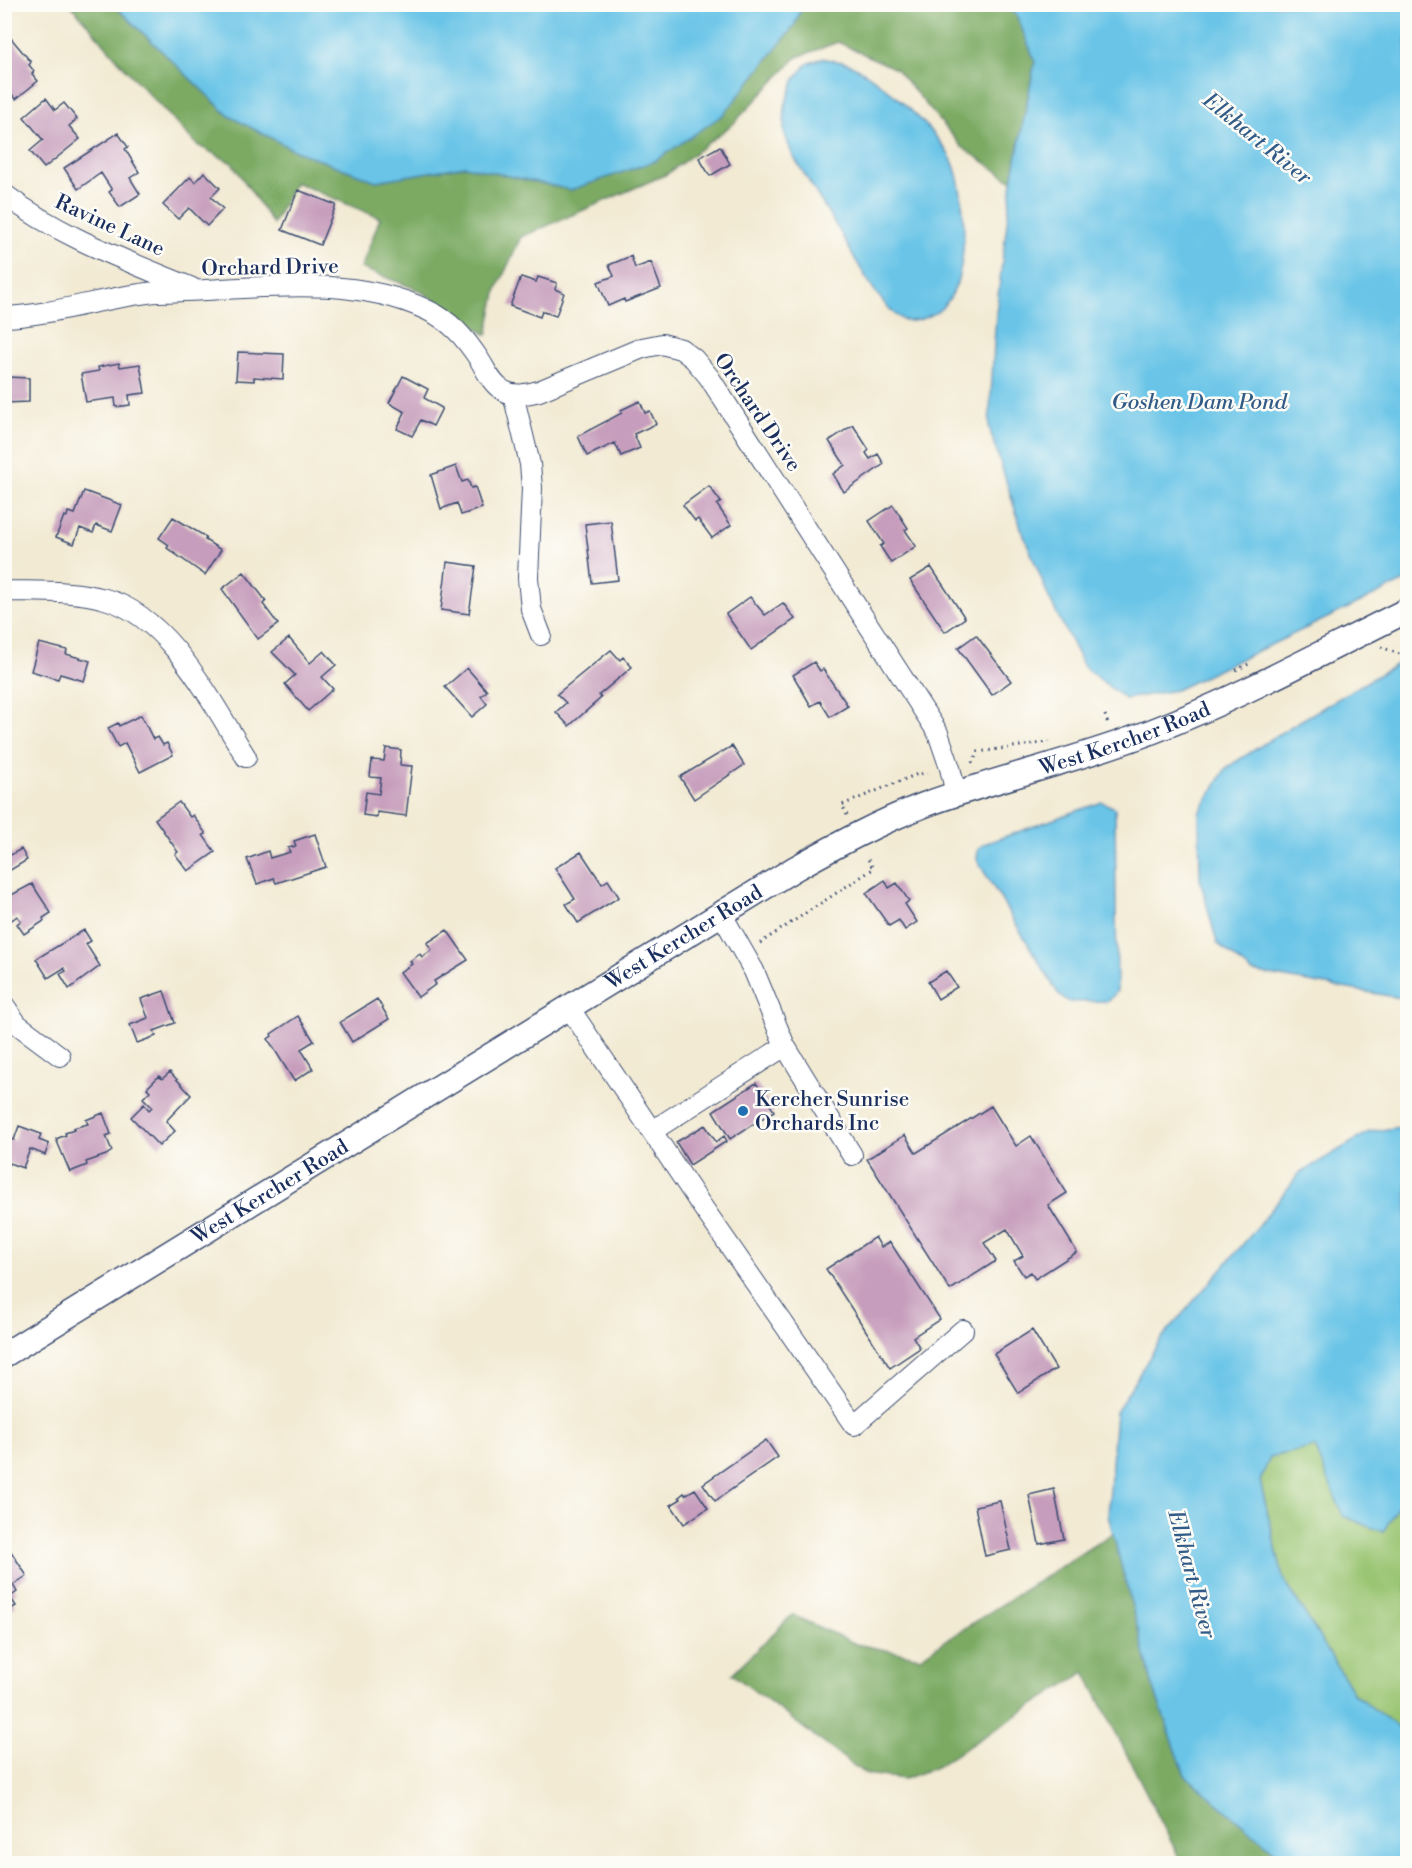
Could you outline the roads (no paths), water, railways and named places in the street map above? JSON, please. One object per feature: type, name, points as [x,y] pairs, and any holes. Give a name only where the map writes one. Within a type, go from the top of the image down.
[{"type":"main road","name":"West Kercher Road","points":[[4,1355],[570,1009],[794,869],[856,834],[883,821],[956,794],[1152,731],[1249,688],[1407,610]]},
{"type":"street","name":"Ravine Lane","points":[[4,194],[38,217],[90,245],[200,292]]},
{"type":"street","name":"Orchard Drive","points":[[4,317],[43,313],[132,294],[327,287],[365,292],[427,309],[448,321],[462,335],[493,383],[513,394],[539,391],[642,348],[662,344],[681,349],[694,358],[715,386],[938,733],[956,794]]},
{"type":"street","points":[[513,394],[530,464],[532,488],[528,578],[531,609],[541,635]]},
{"type":"street","points":[[4,591],[71,593],[106,599],[128,608],[150,624],[171,645],[192,672],[246,758]]},
{"type":"street","points":[[722,915],[754,971],[785,1046],[852,1155]]},
{"type":"street","points":[[4,1005],[17,1024],[60,1056]]},
{"type":"street","points":[[570,1009],[854,1425],[963,1330]]},
{"type":"street","points":[[652,1131],[785,1046]]},
{"type":"water","points":[[114,5],[803,5],[794,26],[724,114],[655,161],[571,190],[465,166],[376,181],[296,151],[229,116]]},
{"type":"water","name":"Goshen Dam Pond","points":[[1003,5],[1407,5],[1407,580],[1176,690],[1125,699],[1084,667],[1049,598],[1021,528],[989,427],[996,313],[1012,181],[1035,61],[1016,14]]},
{"type":"water","points":[[822,58],[849,64],[893,94],[925,124],[949,155],[955,168],[964,226],[960,270],[954,290],[945,305],[925,318],[914,321],[904,320],[895,314],[877,294],[792,154],[784,132],[785,105],[795,79],[807,64]]},
{"type":"water","points":[[1407,658],[1407,999],[1252,972],[1217,943],[1200,879],[1199,813],[1226,768]]},
{"type":"water","points":[[1102,802],[1115,808],[1117,991],[1109,1001],[1069,1002],[1059,995],[977,860],[978,849],[984,844]]},
{"type":"water","name":"Elkhart River","points":[[1407,1126],[1407,1490],[1383,1532],[1343,1516],[1315,1447],[1270,1457],[1260,1481],[1283,1578],[1354,1694],[1407,1734],[1407,1863],[1288,1863],[1185,1775],[1153,1686],[1108,1515],[1116,1412],[1160,1340],[1250,1236],[1300,1173],[1369,1132]]},
{"type":"place","name":"Kercher Sunrise Orchards Inc","points":[[743,1111]]}]
